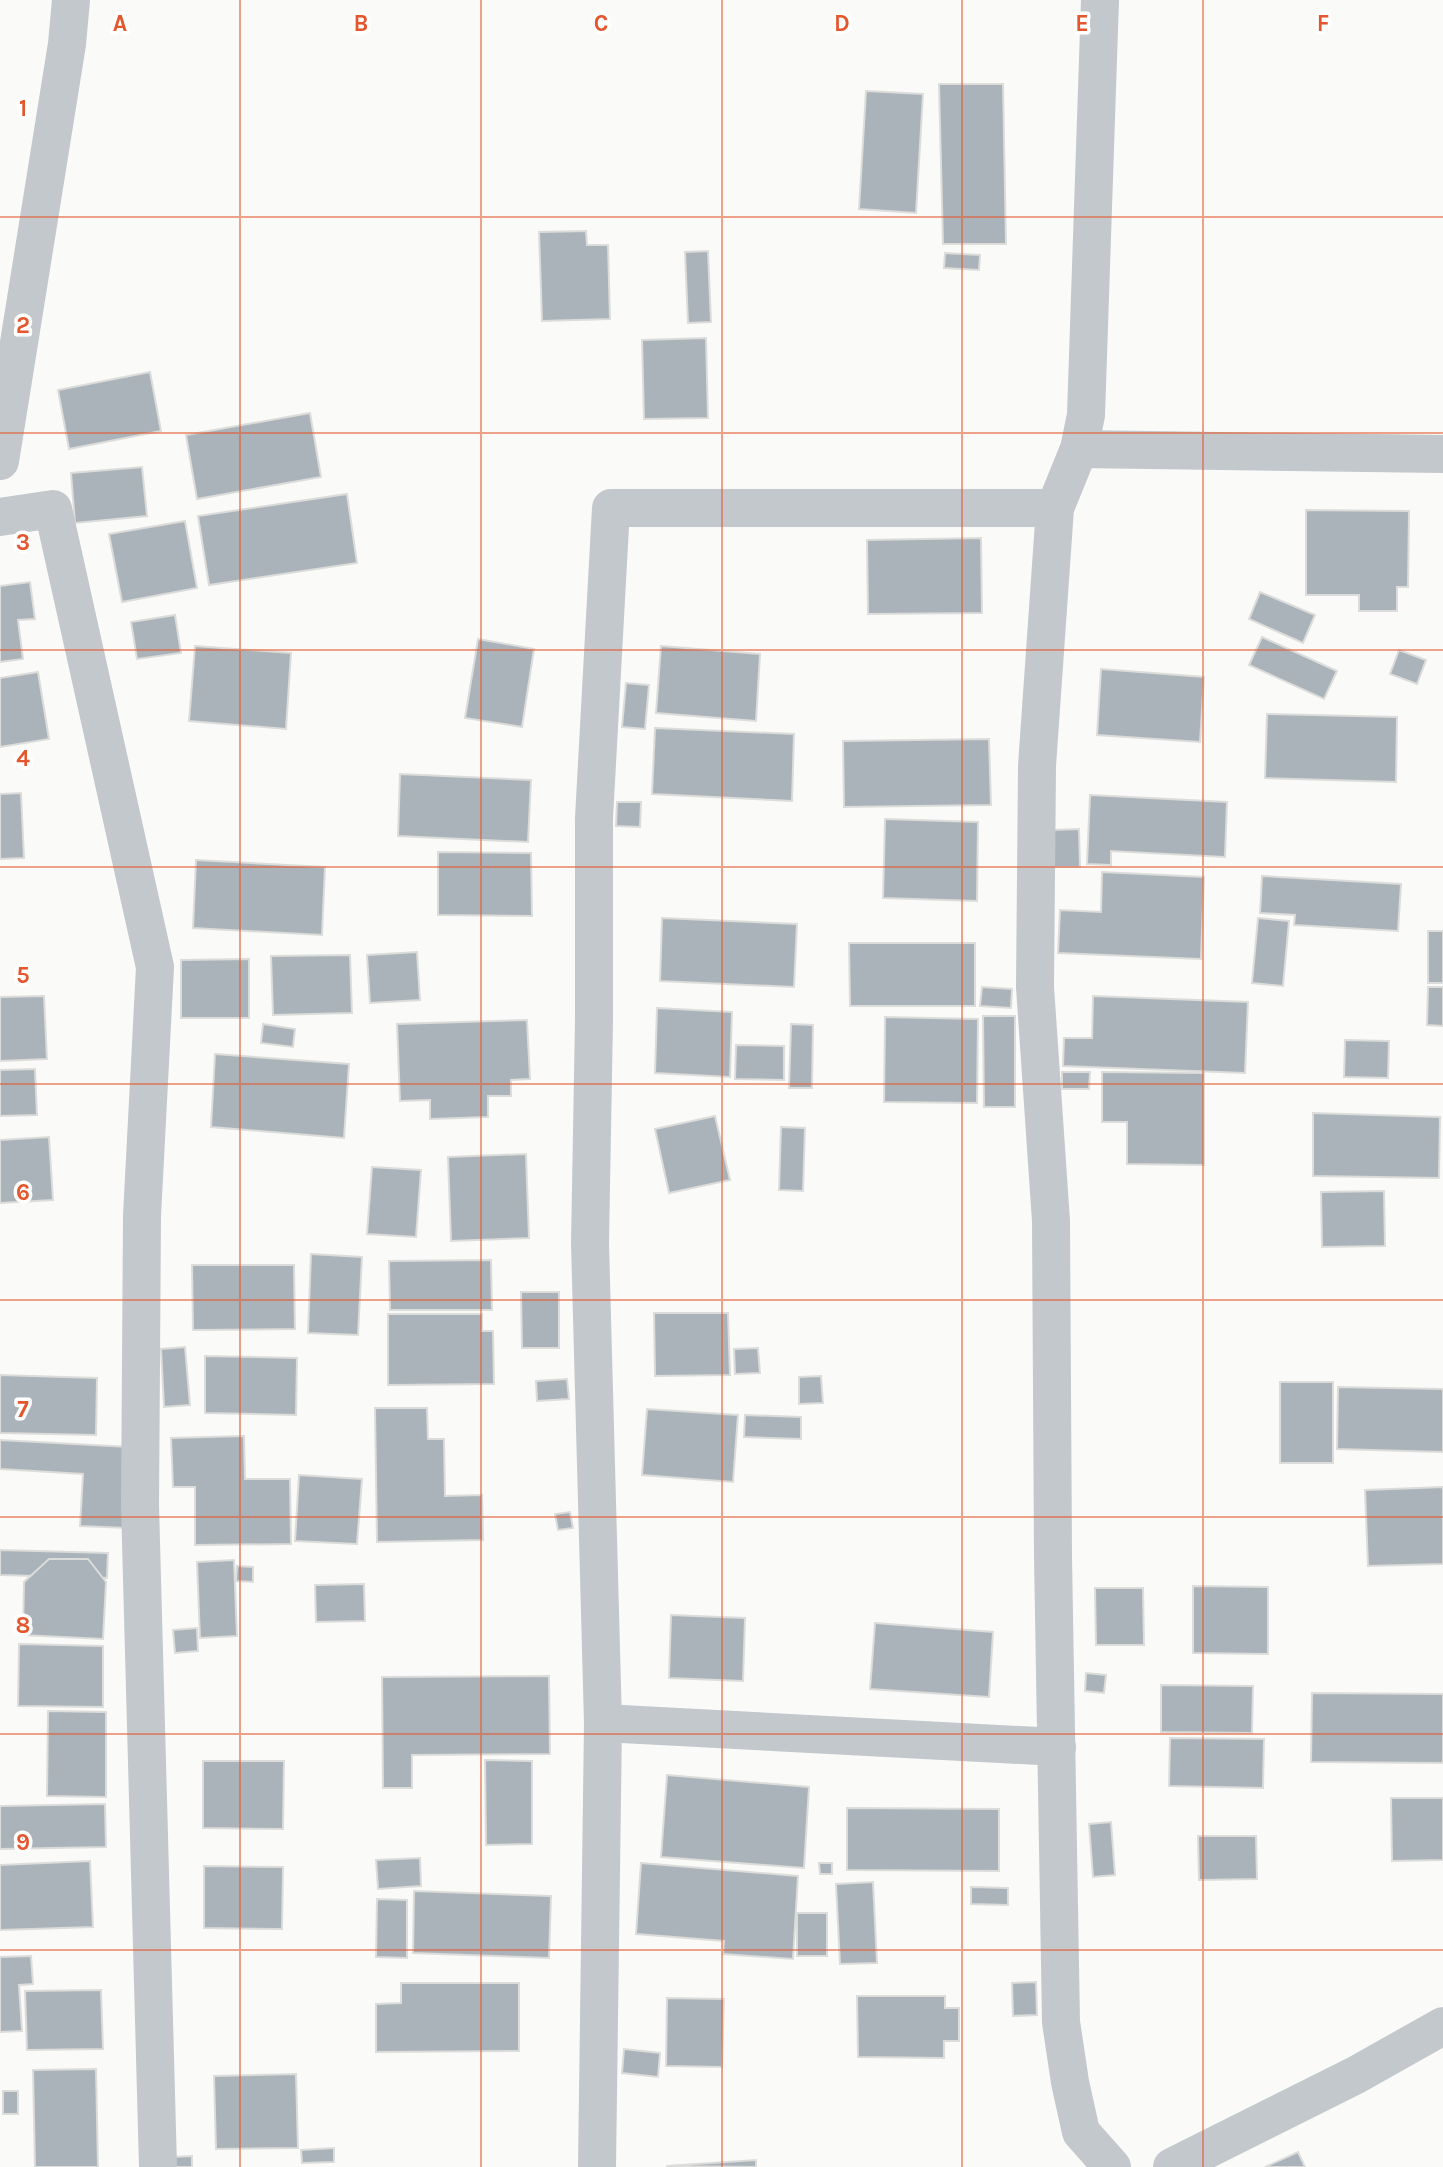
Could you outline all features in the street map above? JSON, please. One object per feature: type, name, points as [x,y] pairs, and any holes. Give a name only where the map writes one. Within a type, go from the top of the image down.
[{"type":"street","points":[[0,461],[67,44],[71,0]]},
{"type":"street","points":[[1100,0],[1087,401],[1079,449],[1055,508],[1037,766],[1035,987],[1051,1220],[1053,1556],[1061,2022],[1081,2132],[1112,2167]]},
{"type":"street","points":[[1079,449],[1443,454]]},
{"type":"street","points":[[597,2167],[603,1723],[590,1244],[594,818],[611,508],[1055,508]]},
{"type":"street","points":[[0,517],[53,509],[155,967],[142,1216],[139,1505],[158,2167]]},
{"type":"street","points":[[603,1723],[1057,1747]]},
{"type":"street","points":[[1172,2167],[1356,2075],[1443,2026]]},
{"type":"building","points":[[939,84],[1003,84],[1006,244],[943,244]]},
{"type":"building","points":[[866,91],[923,94],[916,213],[859,209]]},
{"type":"building","points":[[586,231],[587,245],[608,245],[610,319],[542,321],[539,232]]},
{"type":"building","points":[[708,251],[711,322],[688,323],[685,252]]},
{"type":"building","points":[[945,253],[980,255],[979,270],[944,268]]},
{"type":"building","points":[[706,338],[708,418],[644,419],[642,340]]},
{"type":"building","points":[[150,372],[161,431],[69,449],[58,390]]},
{"type":"building","points":[[310,413],[321,477],[197,499],[186,435]]},
{"type":"building","points":[[142,467],[147,516],[75,523],[71,473]]},
{"type":"building","points":[[347,494],[357,563],[209,585],[198,516]]},
{"type":"building","points":[[1306,510],[1409,511],[1408,587],[1397,587],[1397,611],[1359,611],[1359,595],[1306,595]]},
{"type":"building","points":[[185,521],[197,588],[122,602],[109,534]]},
{"type":"building","points":[[981,538],[982,613],[868,614],[867,540]]},
{"type":"building","points":[[30,582],[35,619],[18,620],[23,659],[0,662],[0,586]]},
{"type":"building","points":[[1260,592],[1315,615],[1303,643],[1249,619]]},
{"type":"building","points":[[175,615],[181,653],[137,659],[131,622]]},
{"type":"building","points":[[1262,637],[1337,671],[1324,699],[1249,665]]},
{"type":"building","points":[[478,639],[534,649],[522,727],[465,718]]},
{"type":"building","points":[[195,646],[291,653],[286,729],[189,721]]},
{"type":"building","points":[[661,646],[760,654],[756,721],[656,713]]},
{"type":"building","points":[[1399,650],[1426,660],[1417,684],[1390,674]]},
{"type":"building","points":[[1101,669],[1204,677],[1200,742],[1097,735]]},
{"type":"building","points":[[38,672],[49,739],[0,747],[0,678]]},
{"type":"building","points":[[626,683],[649,685],[645,729],[622,727]]},
{"type":"building","points":[[1267,714],[1397,717],[1396,782],[1265,778]]},
{"type":"building","points":[[655,728],[794,734],[792,801],[652,794]]},
{"type":"building","points":[[989,739],[991,805],[844,807],[843,741]]},
{"type":"building","points":[[400,774],[531,780],[528,842],[398,836]]},
{"type":"building","points":[[21,793],[24,858],[0,859],[0,794]]},
{"type":"building","points":[[1090,795],[1227,802],[1225,857],[1111,851],[1111,865],[1087,864]]},
{"type":"building","points":[[617,802],[641,802],[640,827],[616,826]]},
{"type":"building","points":[[885,819],[978,822],[977,901],[883,898]]},
{"type":"building","points":[[1079,829],[1080,867],[1053,867],[1052,830]]},
{"type":"building","points":[[438,852],[531,853],[532,916],[438,915]]},
{"type":"building","points":[[196,860],[325,867],[322,935],[193,928]]},
{"type":"building","points":[[1102,872],[1204,877],[1201,959],[1058,953],[1060,910],[1101,912]]},
{"type":"building","points":[[1262,876],[1401,884],[1398,931],[1294,925],[1295,915],[1260,913]]},
{"type":"building","points":[[662,918],[797,924],[794,987],[660,981]]},
{"type":"building","points":[[1258,918],[1289,921],[1283,986],[1252,983]]},
{"type":"building","points":[[1428,931],[1443,931],[1443,983],[1428,983]]},
{"type":"building","points":[[849,943],[975,943],[975,1006],[850,1006]]},
{"type":"building","points":[[417,952],[420,1000],[370,1003],[367,955]]},
{"type":"building","points":[[350,955],[352,1013],[273,1015],[271,956]]},
{"type":"building","points":[[249,959],[249,1018],[181,1018],[181,960]]},
{"type":"building","points":[[982,987],[1012,989],[1011,1008],[980,1006]]},
{"type":"building","points":[[1428,987],[1443,987],[1443,1026],[1427,1025]]},
{"type":"building","points":[[44,996],[47,1059],[0,1061],[0,997]]},
{"type":"building","points":[[1093,996],[1248,1002],[1245,1073],[1063,1066],[1064,1038],[1092,1038]]},
{"type":"building","points":[[657,1008],[732,1012],[730,1077],[655,1073]]},
{"type":"building","points":[[983,1016],[1015,1016],[1015,1107],[984,1107]]},
{"type":"building","points":[[885,1017],[978,1019],[977,1103],[884,1102]]},
{"type":"building","points":[[527,1020],[530,1079],[511,1080],[511,1096],[488,1096],[488,1117],[430,1119],[430,1100],[400,1101],[397,1024]]},
{"type":"building","points":[[263,1024],[295,1029],[293,1047],[261,1043]]},
{"type":"building","points":[[791,1024],[813,1025],[812,1088],[789,1088]]},
{"type":"building","points":[[1345,1040],[1389,1041],[1388,1078],[1344,1077]]},
{"type":"building","points":[[736,1045],[784,1046],[784,1080],[735,1079]]},
{"type":"building","points":[[215,1054],[349,1064],[344,1138],[211,1127]]},
{"type":"building","points":[[35,1069],[37,1115],[0,1116],[0,1070]]},
{"type":"building","points":[[1062,1072],[1090,1072],[1089,1089],[1062,1089]]},
{"type":"building","points":[[1102,1072],[1204,1073],[1204,1165],[1127,1164],[1127,1122],[1102,1122]]},
{"type":"building","points":[[1313,1113],[1440,1117],[1439,1178],[1313,1176]]},
{"type":"building","points":[[715,1116],[730,1180],[669,1193],[655,1129]]},
{"type":"building","points":[[781,1127],[805,1128],[803,1191],[779,1190]]},
{"type":"building","points":[[49,1137],[53,1200],[0,1203],[0,1140]]},
{"type":"building","points":[[526,1154],[529,1238],[451,1241],[448,1157]]},
{"type":"building","points":[[372,1167],[421,1170],[416,1237],[367,1234]]},
{"type":"building","points":[[1384,1191],[1385,1246],[1322,1247],[1321,1192]]},
{"type":"building","points":[[311,1254],[362,1257],[358,1335],[308,1333]]},
{"type":"building","points":[[491,1260],[492,1310],[390,1310],[389,1261]]},
{"type":"building","points":[[192,1265],[294,1265],[295,1329],[193,1330]]},
{"type":"building","points":[[521,1292],[559,1292],[559,1348],[522,1348]]},
{"type":"building","points":[[654,1313],[728,1313],[730,1375],[655,1376]]},
{"type":"building","points":[[388,1314],[482,1314],[482,1331],[493,1331],[494,1384],[388,1385]]},
{"type":"building","points":[[185,1347],[190,1405],[164,1407],[161,1349]]},
{"type":"building","points":[[758,1348],[760,1373],[735,1374],[734,1349]]},
{"type":"building","points":[[205,1356],[297,1358],[296,1415],[205,1413]]},
{"type":"building","points":[[0,1375],[97,1378],[96,1435],[0,1433]]},
{"type":"building","points":[[821,1376],[823,1403],[799,1404],[799,1377]]},
{"type":"building","points":[[567,1379],[569,1399],[537,1401],[536,1381]]},
{"type":"building","points":[[1280,1382],[1333,1382],[1333,1463],[1280,1463]]},
{"type":"building","points":[[1338,1387],[1443,1389],[1443,1452],[1337,1449]]},
{"type":"building","points":[[375,1408],[427,1408],[428,1439],[444,1439],[445,1496],[482,1495],[483,1540],[377,1542]]},
{"type":"building","points":[[647,1409],[738,1415],[733,1482],[642,1475]]},
{"type":"building","points":[[745,1415],[801,1417],[801,1439],[744,1437]]},
{"type":"building","points":[[244,1436],[245,1479],[290,1479],[291,1544],[195,1545],[195,1487],[173,1487],[171,1438]]},
{"type":"building","points":[[0,1440],[130,1447],[127,1528],[80,1526],[83,1474],[0,1469]]},
{"type":"building","points":[[299,1475],[362,1479],[357,1544],[295,1541]]},
{"type":"building","points":[[1443,1487],[1443,1564],[1368,1566],[1365,1490]]},
{"type":"building","points":[[570,1512],[573,1528],[558,1530],[555,1514]]},
{"type":"building","points":[[0,1550],[108,1553],[107,1578],[0,1575]]},
{"type":"building","points":[[49,1559],[88,1559],[106,1582],[103,1639],[23,1635],[24,1582]]},
{"type":"building","points":[[234,1560],[237,1636],[200,1638],[197,1562]]},
{"type":"building","points":[[237,1566],[253,1567],[253,1582],[236,1581]]},
{"type":"building","points":[[364,1584],[365,1621],[316,1622],[315,1585]]},
{"type":"building","points":[[1193,1586],[1268,1587],[1268,1654],[1193,1653]]},
{"type":"building","points":[[1095,1588],[1143,1588],[1144,1645],[1096,1645]]},
{"type":"building","points":[[671,1615],[745,1618],[743,1681],[669,1678]]},
{"type":"building","points":[[875,1623],[993,1632],[989,1697],[870,1689]]},
{"type":"building","points":[[197,1628],[198,1651],[175,1653],[173,1630]]},
{"type":"building","points":[[19,1644],[103,1646],[103,1707],[18,1706]]},
{"type":"building","points":[[1086,1673],[1106,1675],[1104,1693],[1085,1691]]},
{"type":"building","points":[[549,1676],[550,1754],[412,1755],[412,1788],[383,1788],[382,1677]]},
{"type":"building","points":[[1161,1685],[1253,1686],[1252,1733],[1161,1732]]},
{"type":"building","points":[[1312,1693],[1443,1694],[1443,1763],[1311,1762]]},
{"type":"building","points":[[48,1711],[106,1712],[106,1797],[47,1796]]},
{"type":"building","points":[[1170,1738],[1264,1739],[1263,1788],[1169,1786]]},
{"type":"building","points":[[485,1760],[532,1761],[532,1844],[486,1845]]},
{"type":"building","points":[[203,1761],[284,1761],[283,1829],[203,1828]]},
{"type":"building","points":[[667,1775],[809,1787],[804,1868],[661,1857]]},
{"type":"building","points":[[1391,1798],[1443,1798],[1443,1860],[1392,1861]]},
{"type":"building","points":[[105,1804],[106,1847],[0,1849],[0,1806]]},
{"type":"building","points":[[847,1808],[999,1809],[999,1871],[847,1870]]},
{"type":"building","points":[[1111,1822],[1115,1875],[1093,1877],[1089,1824]]},
{"type":"building","points":[[1198,1836],[1256,1836],[1257,1879],[1199,1880]]},
{"type":"building","points":[[420,1858],[421,1886],[378,1889],[376,1860]]},
{"type":"building","points":[[90,1861],[93,1927],[0,1930],[0,1865]]},
{"type":"building","points":[[641,1863],[798,1876],[793,1959],[723,1954],[724,1941],[636,1934]]},
{"type":"building","points":[[819,1863],[832,1863],[832,1874],[820,1874]]},
{"type":"building","points":[[204,1866],[283,1867],[282,1929],[204,1928]]},
{"type":"building","points":[[873,1882],[877,1963],[840,1964],[836,1884]]},
{"type":"building","points":[[971,1887],[1008,1888],[1008,1905],[971,1904]]},
{"type":"building","points":[[414,1891],[551,1896],[549,1958],[413,1953]]},
{"type":"building","points":[[377,1899],[407,1900],[407,1958],[376,1957]]},
{"type":"building","points":[[797,1913],[827,1913],[827,1956],[797,1956]]},
{"type":"building","points":[[31,1956],[33,1984],[19,1985],[22,2031],[0,2032],[0,1957]]},
{"type":"building","points":[[1036,1982],[1037,2015],[1013,2016],[1012,1983]]},
{"type":"building","points":[[401,1983],[519,1983],[519,2051],[376,2052],[376,2004],[401,2003]]},
{"type":"building","points":[[101,1990],[103,2049],[27,2050],[25,1991]]},
{"type":"building","points":[[857,1996],[945,1996],[945,2008],[959,2008],[959,2041],[944,2041],[944,2058],[858,2057]]},
{"type":"building","points":[[667,1998],[724,1999],[722,2067],[666,2066]]},
{"type":"building","points":[[624,2049],[660,2053],[658,2077],[622,2073]]},
{"type":"building","points":[[96,2069],[98,2167],[35,2167],[33,2070]]},
{"type":"building","points":[[296,2074],[298,2148],[216,2149],[214,2076]]},
{"type":"building","points":[[3,2091],[18,2091],[18,2114],[3,2114]]},
{"type":"building","points":[[334,2148],[334,2162],[302,2163],[301,2150]]},
{"type":"building","points":[[1298,2152],[1305,2167],[1265,2167]]},
{"type":"building","points":[[192,2156],[192,2167],[173,2167],[172,2157]]},
{"type":"building","points":[[756,2160],[756,2167],[666,2166]]}]
